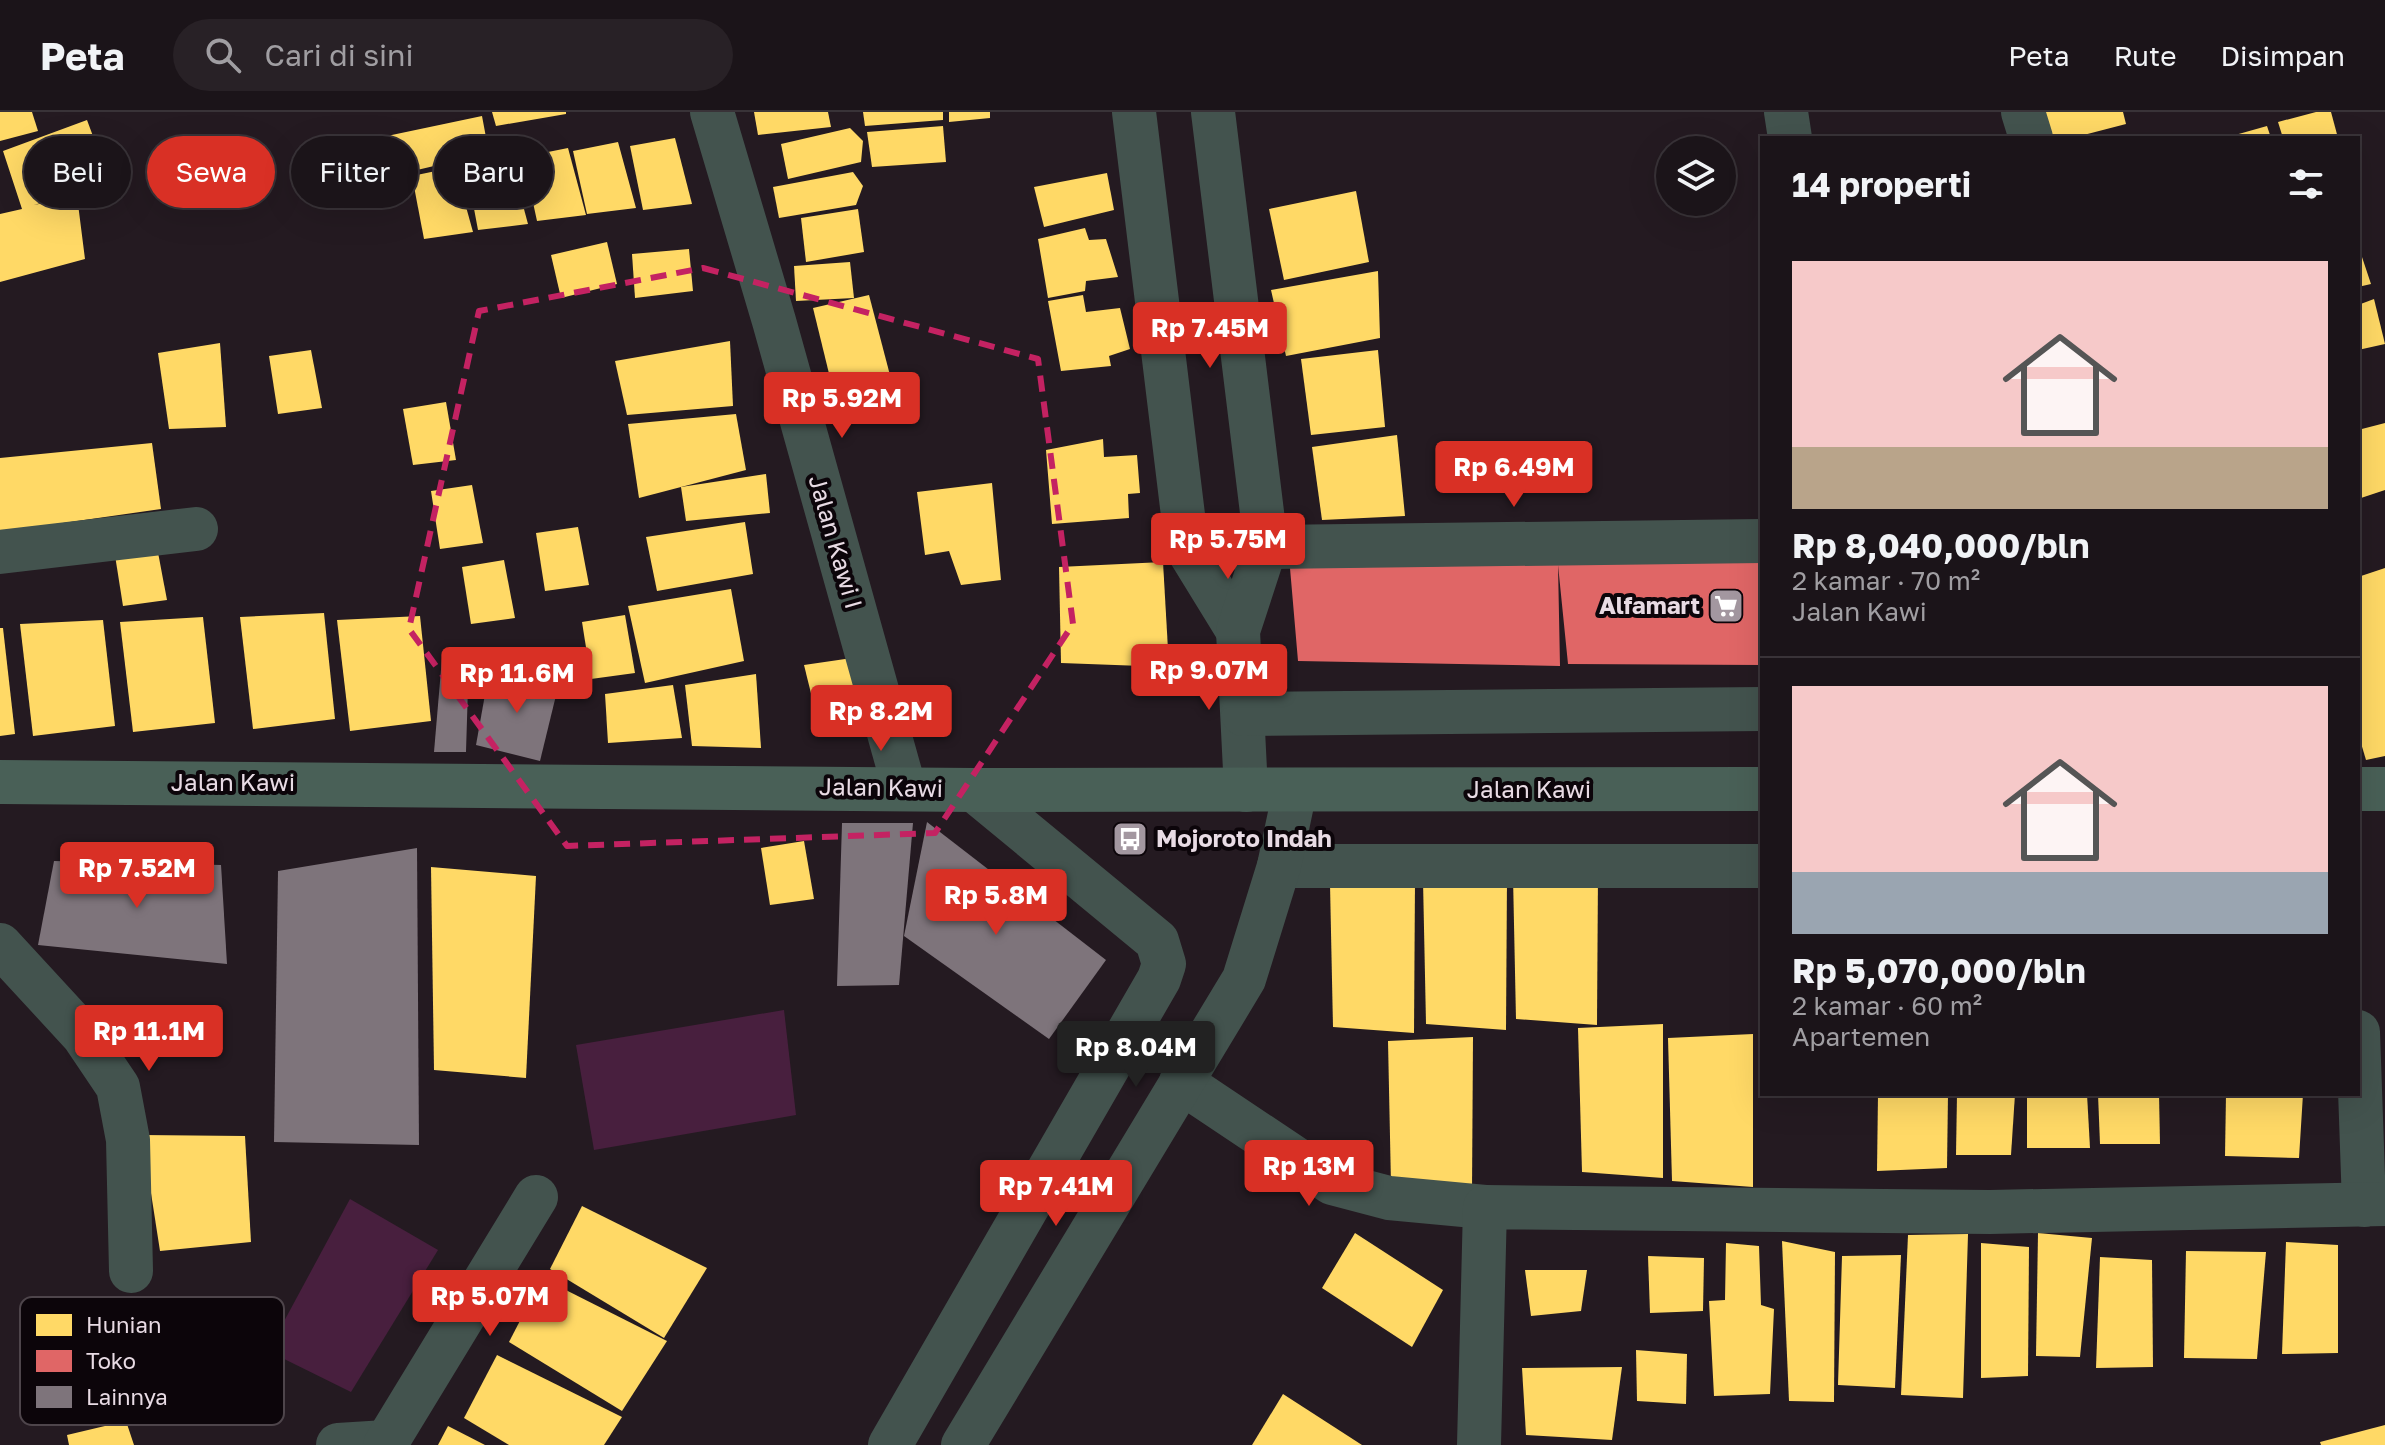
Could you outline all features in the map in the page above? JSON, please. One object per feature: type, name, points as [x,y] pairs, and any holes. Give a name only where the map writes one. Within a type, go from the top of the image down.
[{"type":"main road","name":"Jalan Kawi","points":[[0,782],[904,787],[974,790],[1760,789]]},
{"type":"main road","points":[[2360,789],[2385,789]]},
{"type":"street","name":"Jalan Kawi I","points":[[712,112],[774,321],[904,787]]},
{"type":"street","points":[[1134,112],[1187,548],[1238,631]]},
{"type":"street","points":[[1213,112],[1266,545],[1238,631],[1246,790]]},
{"type":"street","points":[[1786,112],[1790,136]]},
{"type":"street","points":[[2023,112],[2030,136]]},
{"type":"street","points":[[0,552],[196,529]]},
{"type":"street","points":[[1187,548],[1760,541]]},
{"type":"street","points":[[1243,714],[1760,709]]},
{"type":"street","points":[[890,1445],[1044,1182],[1159,979],[1164,964],[1157,941],[974,790]]},
{"type":"street","points":[[963,1445],[1244,979],[1279,866],[1295,790]]},
{"type":"street","points":[[1279,866],[1760,866]]},
{"type":"street","points":[[0,945],[83,1035],[118,1087],[128,1140],[131,1271]]},
{"type":"street","points":[[1181,1082],[1332,1183],[1389,1198],[1485,1207],[1990,1212],[2375,1205],[2360,1052]]},
{"type":"street","points":[[1044,1182],[1101,1215]]},
{"type":"street","points":[[338,1445],[386,1444],[536,1197]]},
{"type":"street","points":[[1456,1445],[1478,1427],[1485,1207]]},
{"type":"highlighted area","points":[[703,268],[1038,359],[1073,624],[935,833],[567,846],[409,629],[479,311]]},
{"type":"shaded area","points":[[784,1010],[796,1115],[594,1150],[576,1045]]},
{"type":"shaded area","points":[[350,1199],[438,1250],[351,1392],[284,1359],[284,1321]]},
{"type":"building: Hunian","points":[[0,112],[32,112],[38,131],[0,141]]},
{"type":"building: Hunian","points":[[492,112],[566,112],[566,114],[496,126]]},
{"type":"building: Hunian","points":[[754,112],[828,112],[831,127],[758,135]]},
{"type":"building: Hunian","points":[[863,112],[943,112],[943,120],[865,126]]},
{"type":"building: Hunian","points":[[949,112],[990,112],[990,118],[949,122]]},
{"type":"building: Hunian","points":[[2036,112],[2123,112],[2126,124],[2080,136],[2043,136]]},
{"type":"building: Hunian","points":[[2316,112],[2331,112],[2337,136],[2282,136],[2278,122]]},
{"type":"building: Hunian","points":[[482,116],[486,136],[434,136],[434,166],[418,170],[418,136],[387,136]]},
{"type":"building: Hunian","points":[[87,120],[93,136],[44,136]]},
{"type":"building: Hunian","points":[[943,126],[946,162],[872,167],[867,132]]},
{"type":"building: Hunian","points":[[2267,126],[2270,136],[2232,136]]},
{"type":"building: Hunian","points":[[850,128],[863,141],[861,162],[788,179],[781,144]]},
{"type":"building: Hunian","points":[[675,138],[692,204],[643,210],[630,146]]},
{"type":"building: Hunian","points":[[618,142],[636,208],[587,214],[573,151]]},
{"type":"building: Hunian","points":[[24,143],[24,208],[79,208],[85,259],[0,282],[0,214],[22,209],[3,151]]},
{"type":"building: Hunian","points":[[568,148],[586,215],[537,221],[534,208],[553,208],[553,151]]},
{"type":"building: Hunian","points":[[434,171],[434,208],[466,208],[473,232],[424,239],[418,208],[418,175]]},
{"type":"building: Hunian","points":[[853,172],[863,186],[856,205],[779,218],[773,187]]},
{"type":"building: Hunian","points":[[1107,173],[1114,210],[1044,227],[1034,187]]},
{"type":"building: Hunian","points":[[1356,191],[1369,262],[1284,280],[1269,209]]},
{"type":"building: Hunian","points":[[474,208],[524,208],[528,224],[478,230]]},
{"type":"building: Hunian","points":[[858,209],[864,252],[806,262],[801,218]]},
{"type":"building: Hunian","points":[[1085,228],[1089,240],[1106,239],[1118,277],[1086,281],[1085,291],[1048,298],[1038,239]]},
{"type":"building: Hunian","points":[[607,242],[617,284],[561,298],[551,255]]},
{"type":"building: Hunian","points":[[689,249],[693,291],[635,298],[632,254]]},
{"type":"building: Hunian","points":[[2360,251],[2371,284],[2360,287]]},
{"type":"building: Hunian","points":[[850,262],[854,298],[796,301],[794,266]]},
{"type":"building: Hunian","points":[[1378,271],[1380,338],[1286,356],[1271,290]]},
{"type":"building: Hunian","points":[[869,295],[891,379],[834,394],[813,308]]},
{"type":"building: Hunian","points":[[1083,295],[1086,312],[1120,308],[1130,349],[1109,356],[1111,366],[1061,371],[1048,301]]},
{"type":"building: Hunian","points":[[2374,299],[2385,344],[2360,350],[2360,304]]},
{"type":"building: Hunian","points":[[730,341],[733,406],[627,415],[615,361]]},
{"type":"building: Hunian","points":[[220,343],[226,427],[169,429],[158,353]]},
{"type":"building: Hunian","points":[[311,350],[322,408],[278,414],[269,356]]},
{"type":"building: Hunian","points":[[1378,350],[1385,427],[1311,435],[1301,359]]},
{"type":"building: Hunian","points":[[446,402],[456,460],[413,465],[403,409]]},
{"type":"building: Hunian","points":[[736,414],[746,470],[639,498],[628,424]]},
{"type":"building: Hunian","points":[[2385,423],[2385,490],[2360,498],[2360,429]]},
{"type":"building: Hunian","points":[[1397,435],[1405,516],[1322,520],[1312,447]]},
{"type":"building: Hunian","points":[[1103,439],[1104,457],[1137,455],[1140,493],[1128,494],[1129,518],[1052,524],[1046,450]]},
{"type":"building: Hunian","points":[[152,443],[161,509],[0,532],[0,458]]},
{"type":"building: Hunian","points":[[766,474],[770,513],[686,521],[681,487]]},
{"type":"building: Hunian","points":[[992,483],[1001,580],[961,585],[949,551],[925,555],[917,492]]},
{"type":"building: Hunian","points":[[472,485],[483,543],[440,549],[431,491]]},
{"type":"building: Hunian","points":[[745,522],[753,574],[657,591],[646,537]]},
{"type":"building: Hunian","points":[[578,527],[589,585],[545,591],[536,533]]},
{"type":"building: Hunian","points":[[156,542],[167,600],[123,606],[114,549]]},
{"type":"building: Hunian","points":[[504,560],[515,618],[471,624],[462,567]]},
{"type":"building: Hunian","points":[[1163,562],[1169,667],[1061,663],[1059,567]]},
{"type":"building: Hunian","points":[[2385,568],[2385,756],[2366,760],[2360,740],[2360,576]]},
{"type":"building: Hunian","points":[[731,589],[744,661],[645,683],[628,606]]},
{"type":"building: Hunian","points":[[324,613],[335,719],[253,729],[240,617]]},
{"type":"building: Hunian","points":[[625,615],[635,673],[591,679],[582,622]]},
{"type":"building: Hunian","points":[[420,616],[431,721],[350,731],[337,620]]},
{"type":"building: Hunian","points":[[203,617],[215,723],[133,732],[120,622]]},
{"type":"building: Hunian","points":[[103,620],[115,726],[33,736],[20,624]]},
{"type":"building: Hunian","points":[[0,628],[3,628],[15,734],[0,736]]},
{"type":"building: Hunian","points":[[852,658],[863,723],[820,730],[804,665]]},
{"type":"building: Hunian","points":[[756,674],[761,748],[692,746],[685,685]]},
{"type":"building: Hunian","points":[[673,685],[682,738],[608,743],[605,694]]},
{"type":"building: Hunian","points":[[804,841],[814,899],[770,905],[761,848]]},
{"type":"building: Hunian","points":[[431,867],[536,876],[526,1078],[434,1070]]},
{"type":"building: Hunian","points":[[1598,872],[1597,1025],[1516,1019],[1513,876]]},
{"type":"building: Hunian","points":[[1507,877],[1506,1030],[1426,1024],[1423,880]]},
{"type":"building: Hunian","points":[[1415,880],[1414,1033],[1333,1027],[1330,884]]},
{"type":"building: Hunian","points":[[1663,1024],[1663,1178],[1582,1172],[1578,1028]]},
{"type":"building: Hunian","points":[[1753,1034],[1753,1187],[1672,1181],[1668,1038]]},
{"type":"building: Hunian","points":[[1473,1037],[1472,1191],[1391,1185],[1388,1041]]},
{"type":"building: Hunian","points":[[1878,1096],[1948,1096],[1947,1168],[1877,1171]]},
{"type":"building: Hunian","points":[[1957,1096],[2015,1096],[2011,1155],[1956,1155]]},
{"type":"building: Hunian","points":[[2027,1096],[2087,1096],[2090,1148],[2027,1148]]},
{"type":"building: Hunian","points":[[2098,1096],[2159,1096],[2160,1144],[2100,1144]]},
{"type":"building: Hunian","points":[[2226,1096],[2303,1096],[2299,1158],[2225,1156]]},
{"type":"building: Hunian","points":[[142,1135],[245,1136],[251,1242],[160,1251]]},
{"type":"building: Hunian","points":[[582,1206],[707,1268],[664,1338],[550,1269]]},
{"type":"building: Hunian","points":[[1355,1233],[1443,1290],[1412,1347],[1322,1288]]},
{"type":"building: Hunian","points":[[2038,1233],[2092,1238],[2080,1357],[2036,1356]]},
{"type":"building: Hunian","points":[[1968,1234],[1963,1398],[1901,1395],[1908,1235]]},
{"type":"building: Hunian","points":[[1782,1241],[1835,1252],[1834,1402],[1789,1401]]},
{"type":"building: Hunian","points":[[2286,1242],[2338,1245],[2338,1353],[2282,1354]]},
{"type":"building: Hunian","points":[[1726,1243],[1759,1246],[1761,1305],[1774,1309],[1770,1394],[1714,1396],[1709,1301],[1725,1300]]},
{"type":"building: Hunian","points":[[1981,1243],[2029,1247],[2028,1376],[1981,1378]]},
{"type":"building: Hunian","points":[[2186,1251],[2266,1252],[2257,1359],[2184,1358]]},
{"type":"building: Hunian","points":[[1901,1255],[1895,1388],[1838,1385],[1842,1256]]},
{"type":"building: Hunian","points":[[1648,1256],[1704,1258],[1703,1311],[1650,1313]]},
{"type":"building: Hunian","points":[[2100,1257],[2152,1260],[2153,1367],[2096,1368]]},
{"type":"building: Hunian","points":[[1525,1270],[1587,1270],[1581,1311],[1531,1316]]},
{"type":"building: Hunian","points":[[542,1278],[667,1341],[622,1411],[509,1342]]},
{"type":"building: Hunian","points":[[1636,1350],[1687,1354],[1686,1404],[1637,1401]]},
{"type":"building: Hunian","points":[[497,1355],[622,1417],[604,1445],[509,1445],[464,1418]]},
{"type":"building: Hunian","points":[[1622,1367],[1612,1440],[1526,1435],[1522,1368]]},
{"type":"building: Hunian","points":[[1283,1394],[1362,1445],[1252,1445]]},
{"type":"building: Hunian","points":[[109,1425],[127,1425],[134,1445],[69,1445],[67,1435]]},
{"type":"building: Hunian","points":[[2385,1425],[2385,1445],[2321,1445],[2320,1442]]},
{"type":"building: Hunian","points":[[448,1426],[485,1445],[438,1445]]},
{"type":"building: Toko","points":[[1760,562],[1760,665],[1568,664],[1558,565],[1560,666],[1298,661],[1290,568]]},
{"type":"building: Lainnya","points":[[469,654],[466,752],[434,752],[442,658]]},
{"type":"building: Lainnya","points":[[489,672],[559,683],[540,761],[476,745]]},
{"type":"building: Lainnya","points":[[927,822],[1106,960],[1049,1039],[904,936]]},
{"type":"building: Lainnya","points":[[842,823],[913,823],[899,985],[837,986]]},
{"type":"building: Lainnya","points":[[417,848],[419,1145],[274,1142],[278,871]]},
{"type":"building: Lainnya","points":[[54,861],[221,865],[227,964],[38,945]]},
{"type":"place","name":"Alfamart","points":[[1726,606]]},
{"type":"place","name":"Mojoroto Indah","points":[[1130,839]]}]
